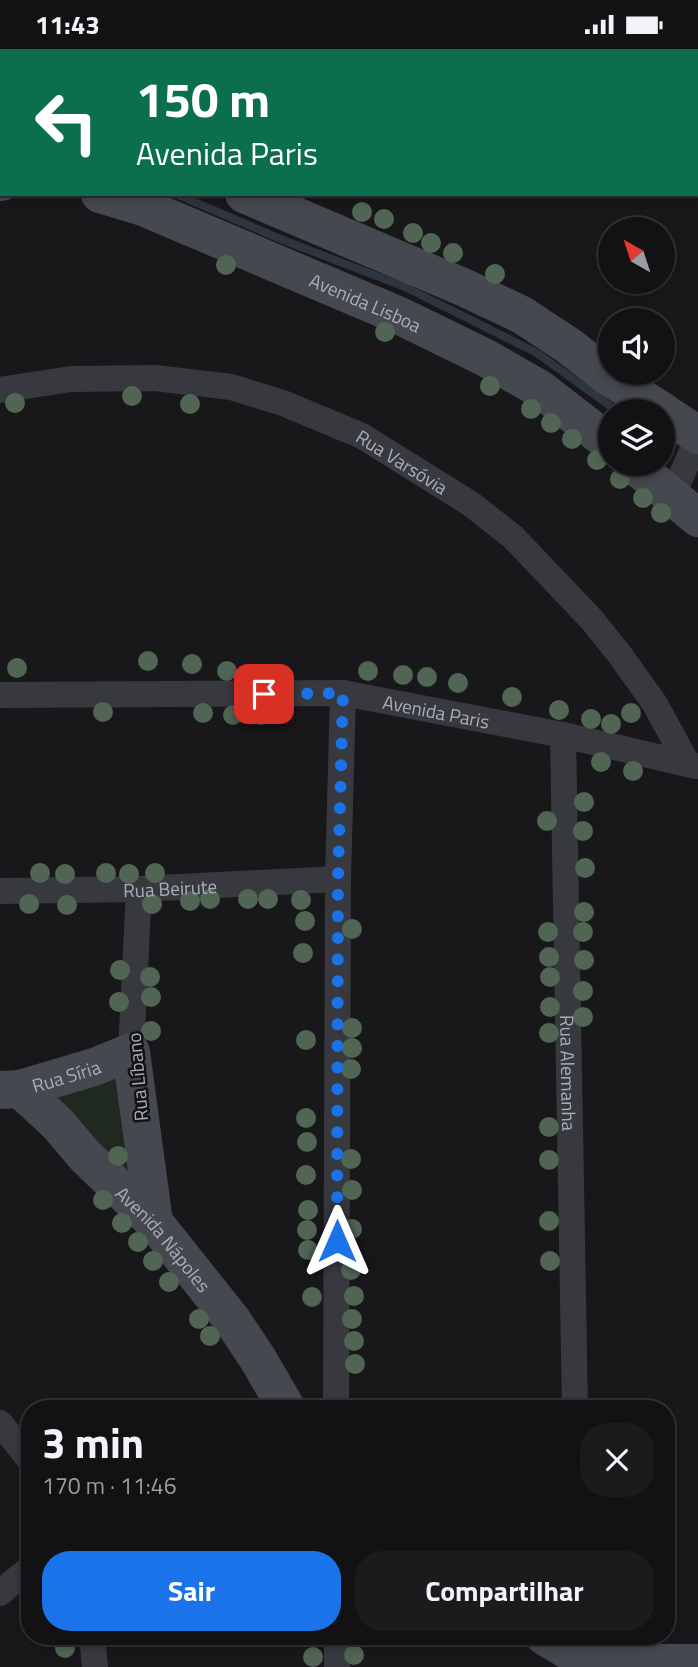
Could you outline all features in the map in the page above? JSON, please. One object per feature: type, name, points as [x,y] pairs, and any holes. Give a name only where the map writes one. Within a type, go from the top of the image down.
[{"type":"street","name":"Avenida Lisboa","points":[[106,196],[143,208],[400,316],[484,357],[540,389],[598,435]]},
{"type":"street","points":[[249,196],[522,315],[643,399]]},
{"type":"street","name":"Rua Varsóvia","points":[[0,390],[71,379],[155,378],[231,387],[283,403],[362,436],[471,504],[513,537],[584,612],[620,655],[693,765]]},
{"type":"street","points":[[675,420],[698,436],[685,508]]},
{"type":"street","points":[[647,476],[685,508]]},
{"type":"street","points":[[336,1400],[338,879],[343,693]]},
{"type":"street","name":"Avenida Paris","points":[[0,695],[343,693],[563,735],[693,765]]},
{"type":"street","name":"Rua Alemanha","points":[[563,735],[575,1400]]},
{"type":"street","name":"Rua Beirute","points":[[0,891],[139,889],[338,879]]},
{"type":"street","name":"Rua Líbano","points":[[139,889],[131,1052],[154,1223]]},
{"type":"street","name":"Rua Síria","points":[[10,1089],[94,1066],[131,1052]]},
{"type":"street","name":"Avenida Nápoles","points":[[10,1089],[57,1123],[86,1157],[154,1223],[232,1320],[282,1400]]},
{"type":"street","points":[[0,1423],[21,1449]]},
{"type":"street","points":[[0,1593],[21,1576]]},
{"type":"street","points":[[93,1645],[95,1667]]},
{"type":"street","points":[[337,1645],[337,1667]]},
{"type":"street","points":[[564,1645],[594,1658],[698,1663]]},
{"type":"shaded area","points":[[113,1076],[123,1086],[133,1193],[56,1098]]},
{"type":"waterway","points":[[181,196],[283,240],[405,287],[537,353],[600,399]]},
{"type":"route","points":[[264,694],[343,693],[338,879],[337,1241]]}]
